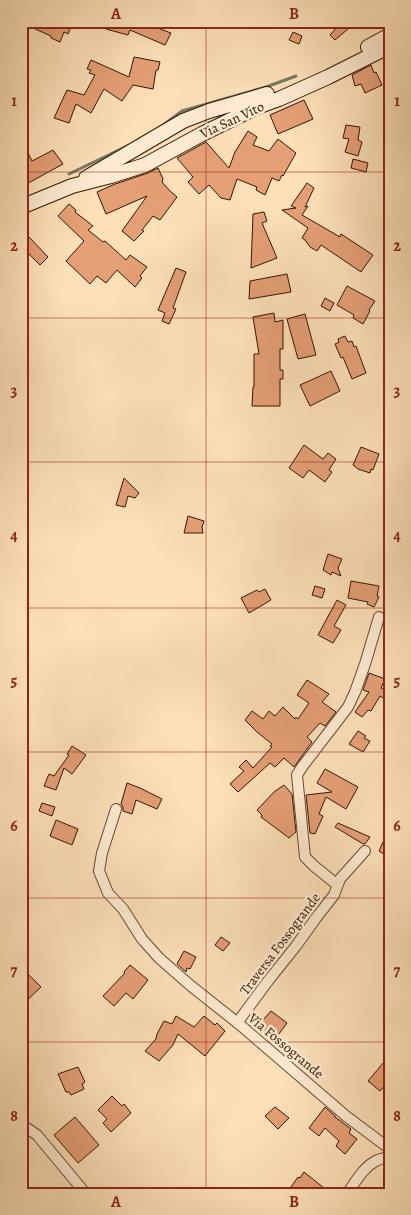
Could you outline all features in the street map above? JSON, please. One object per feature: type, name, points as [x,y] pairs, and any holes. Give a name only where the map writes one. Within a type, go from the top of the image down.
[{"type":"street","name":"Via San Vito","points":[[21,207],[72,186],[183,121],[209,111],[256,98],[300,81],[353,56],[390,35]]},
{"type":"street","name":"Via San Vito","points":[[72,186],[145,165],[257,107],[328,78],[390,46]]},
{"type":"street","name":"Traversa Fossogrande","points":[[237,1023],[334,895],[337,887],[305,856],[297,775],[348,708],[365,664],[379,617]]},
{"type":"street","name":"Via Fossogrande","points":[[116,808],[102,853],[99,871],[108,893],[122,909],[142,938],[159,958],[191,986],[346,1116],[390,1149]]},
{"type":"street","points":[[337,887],[340,879],[364,852]]},
{"type":"street","points":[[21,1124],[37,1135],[86,1194]]},
{"type":"street","points":[[347,1194],[374,1161],[390,1157]]},
{"type":"building","points":[[38,21],[73,21],[68,34],[64,32],[60,42],[35,29]]},
{"type":"building","points":[[109,21],[120,21],[126,24],[128,21],[132,21],[145,27],[147,24],[171,33],[165,45],[130,30],[128,35],[106,29]]},
{"type":"building","points":[[341,23],[348,29],[335,40],[330,35]]},
{"type":"building","points":[[293,32],[302,36],[299,44],[289,40]]},
{"type":"building","points":[[134,57],[160,62],[158,70],[156,70],[153,89],[133,85],[122,101],[104,89],[91,113],[76,104],[69,123],[54,118],[67,90],[84,95],[95,75],[89,73],[91,70],[87,69],[91,60],[129,77]]},
{"type":"building","points":[[371,65],[382,85],[365,93],[361,84],[355,86],[352,75]]},
{"type":"building","points":[[304,100],[313,119],[278,134],[270,115]]},
{"type":"building","points":[[346,125],[360,127],[358,140],[362,142],[358,156],[345,152],[349,139],[343,138]]},
{"type":"building","points":[[248,131],[257,137],[253,145],[269,151],[278,139],[296,153],[283,176],[279,181],[272,178],[265,195],[256,190],[257,187],[237,179],[230,200],[221,198],[209,185],[199,194],[188,182],[193,177],[177,158],[206,142],[229,168],[235,152]]},
{"type":"building","points":[[53,150],[63,164],[21,187],[21,157],[28,153],[32,161]]},
{"type":"building","points":[[353,159],[368,163],[366,172],[351,168]]},
{"type":"building","points":[[158,168],[163,179],[162,182],[177,197],[160,220],[153,216],[142,230],[144,231],[134,241],[122,231],[147,196],[106,214],[97,192]]},
{"type":"building","points":[[307,183],[314,188],[305,207],[308,206],[302,215],[340,237],[341,234],[373,255],[361,272],[321,245],[317,251],[310,247],[302,238],[308,228],[282,210],[296,208],[291,206]]},
{"type":"building","points":[[69,204],[76,210],[75,212],[93,226],[88,230],[103,242],[105,241],[126,260],[130,255],[147,267],[135,287],[117,270],[106,283],[97,276],[90,284],[66,261],[84,241],[58,216]]},
{"type":"building","points":[[264,212],[267,221],[262,223],[277,258],[251,268],[253,214]]},
{"type":"building","points":[[29,237],[48,257],[40,265],[21,246]]},
{"type":"building","points":[[176,268],[186,272],[173,308],[176,309],[169,324],[162,321],[165,313],[158,310]]},
{"type":"building","points":[[287,274],[291,292],[249,299],[250,281]]},
{"type":"building","points":[[347,286],[375,301],[363,324],[353,318],[354,315],[337,305]]},
{"type":"building","points":[[325,298],[334,303],[330,311],[321,306]]},
{"type":"building","points":[[274,313],[275,322],[283,320],[283,349],[280,349],[280,370],[283,370],[283,379],[280,379],[280,406],[252,406],[254,354],[259,354],[253,317]]},
{"type":"building","points":[[305,314],[316,355],[298,359],[287,319]]},
{"type":"building","points":[[345,336],[348,342],[352,341],[354,347],[356,346],[366,373],[352,379],[343,357],[341,358],[335,344],[339,342],[338,339]]},
{"type":"building","points":[[331,371],[340,391],[310,406],[300,385]]},
{"type":"building","points":[[304,445],[323,459],[328,453],[336,459],[329,470],[332,472],[325,482],[309,470],[303,478],[289,468]]},
{"type":"building","points":[[361,447],[379,454],[370,473],[353,465]]},
{"type":"building","points":[[124,478],[139,493],[135,498],[128,496],[125,507],[116,505]]},
{"type":"building","points":[[188,516],[204,521],[203,533],[184,533]]},
{"type":"building","points":[[328,554],[342,559],[338,568],[341,576],[332,572],[331,575],[323,570]]},
{"type":"building","points":[[351,581],[379,586],[377,596],[379,597],[374,607],[367,604],[368,602],[348,598]]},
{"type":"building","points":[[315,586],[325,589],[322,598],[312,595]]},
{"type":"building","points":[[265,589],[271,600],[249,613],[241,598],[257,590],[259,592]]},
{"type":"building","points":[[337,600],[346,605],[334,626],[341,630],[333,643],[318,635]]},
{"type":"building","points":[[369,673],[385,679],[381,688],[386,690],[383,698],[380,696],[371,711],[368,710],[362,717],[355,712],[369,692],[363,690]]},
{"type":"building","points":[[307,680],[329,694],[322,702],[336,712],[325,726],[320,723],[307,737],[312,742],[294,767],[284,758],[275,767],[270,763],[238,792],[230,784],[244,771],[239,767],[246,760],[253,768],[272,747],[270,746],[272,744],[245,720],[252,711],[263,719],[269,711],[275,716],[283,707],[295,719],[296,717],[298,719],[309,703],[297,695]]},
{"type":"building","points":[[358,731],[366,736],[364,738],[370,741],[363,752],[349,744]]},
{"type":"building","points":[[72,746],[86,755],[72,774],[64,768],[56,790],[44,786],[49,774],[54,776],[69,755],[67,754]]},
{"type":"building","points":[[325,769],[358,787],[346,809],[326,797],[319,814],[323,816],[315,834],[310,833],[306,795],[332,792],[317,783]]},
{"type":"building","points":[[127,783],[162,799],[157,809],[136,800],[132,814],[123,811],[121,804]]},
{"type":"building","points":[[284,785],[292,794],[296,832],[289,838],[261,817],[262,815],[257,810],[274,792]]},
{"type":"building","points":[[42,803],[55,807],[52,816],[39,811]]},
{"type":"building","points":[[56,820],[78,829],[72,845],[50,836]]},
{"type":"building","points":[[338,823],[370,837],[363,844],[335,827]]},
{"type":"building","points":[[383,842],[390,845],[390,858],[379,851]]},
{"type":"building","points":[[221,937],[230,943],[223,951],[215,945]]},
{"type":"building","points":[[184,951],[196,957],[190,969],[187,968],[186,972],[177,964]]},
{"type":"building","points":[[130,965],[148,980],[133,999],[126,993],[114,1006],[103,996]]},
{"type":"building","points":[[21,967],[41,987],[21,1006]]},
{"type":"building","points":[[271,1011],[287,1023],[273,1042],[252,1025],[258,1017],[262,1021]]},
{"type":"building","points":[[176,1016],[194,1027],[204,1016],[215,1025],[217,1023],[225,1031],[205,1056],[178,1034],[173,1045],[159,1061],[145,1051],[156,1039],[164,1021],[172,1024]]},
{"type":"building","points":[[384,1062],[390,1066],[390,1080],[380,1091],[368,1081]]},
{"type":"building","points":[[78,1067],[85,1082],[82,1084],[84,1089],[71,1095],[69,1092],[66,1092],[58,1074]]},
{"type":"building","points":[[112,1096],[122,1106],[124,1104],[131,1113],[111,1132],[103,1123],[107,1119],[98,1110]]},
{"type":"building","points":[[275,1107],[289,1118],[278,1129],[265,1116]]},
{"type":"building","points":[[325,1107],[351,1129],[349,1133],[357,1139],[345,1154],[336,1146],[339,1141],[325,1128],[319,1136],[309,1128]]},
{"type":"building","points":[[75,1117],[99,1145],[78,1163],[54,1135]]},
{"type":"building","points":[[304,1172],[324,1188],[319,1194],[286,1194],[298,1177],[300,1178]]},
{"type":"waterway","points":[[162,126],[182,111],[266,87],[296,76]]},
{"type":"waterway","points":[[69,174],[127,146]]}]
